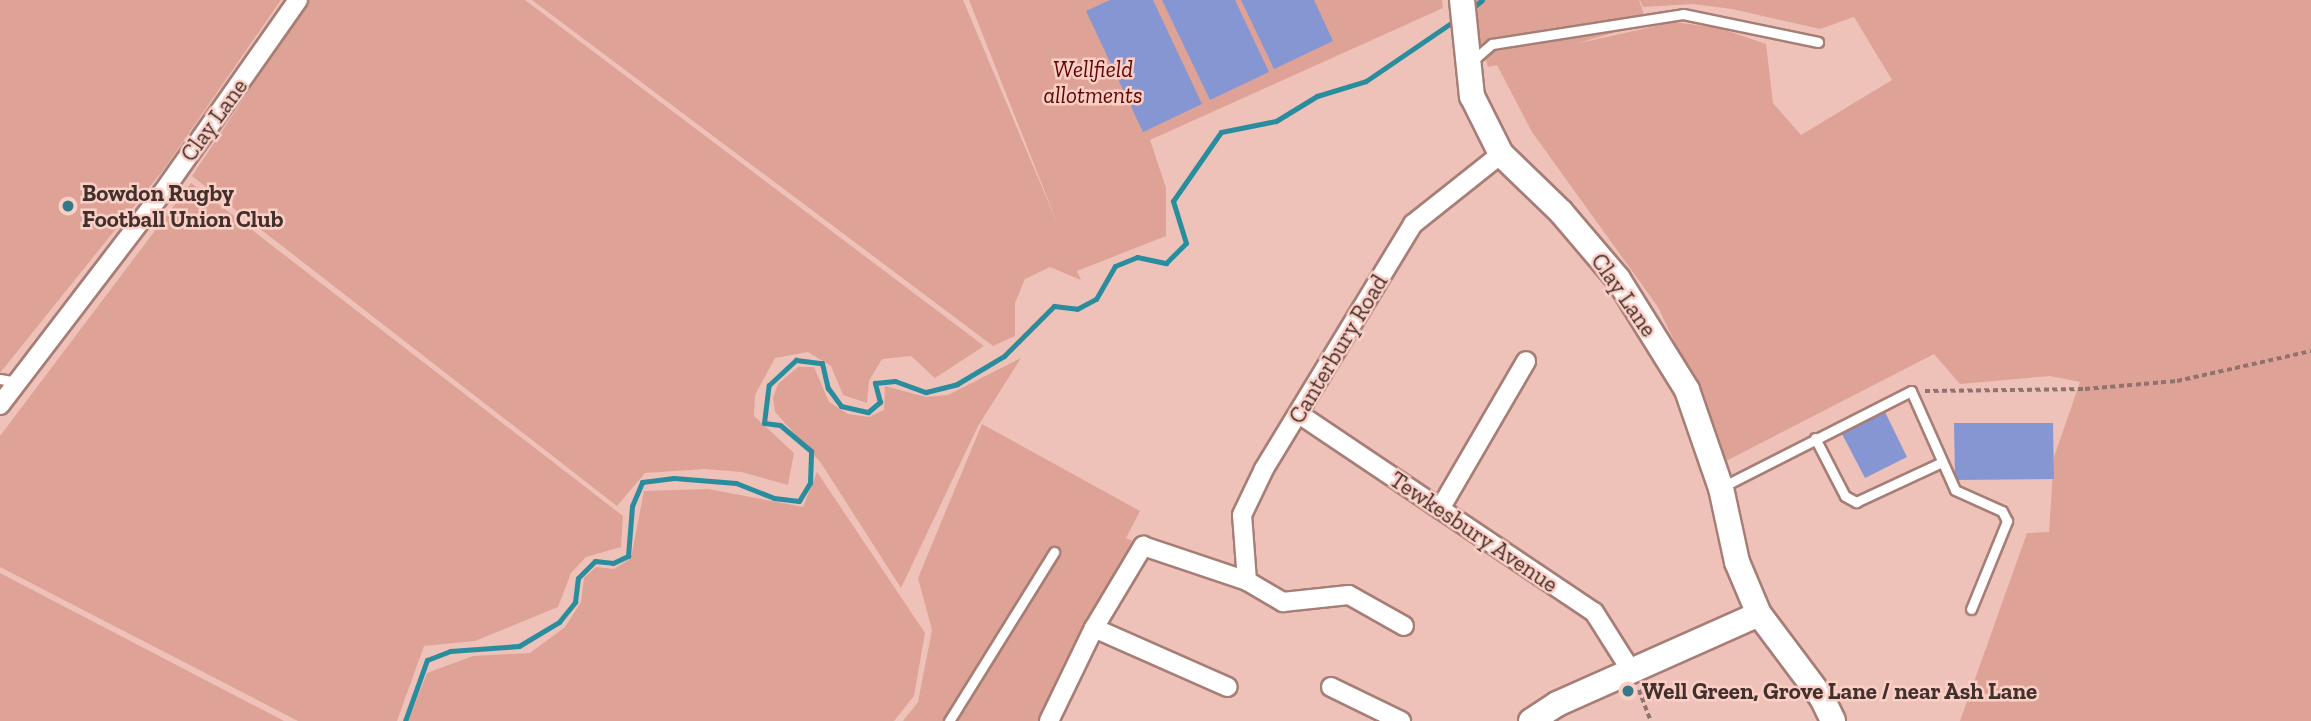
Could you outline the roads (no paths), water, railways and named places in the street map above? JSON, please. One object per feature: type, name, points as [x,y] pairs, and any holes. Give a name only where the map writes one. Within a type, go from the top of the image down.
[{"type":"street","name":"Clay Lane","points":[[0,405],[163,192],[298,0]]},
{"type":"street","name":"Clay Lane","points":[[1462,3],[1463,34],[1472,96],[1501,154],[1561,212],[1618,279],[1687,390],[1721,488],[1737,562],[1759,614],[1822,698],[1833,721]]},
{"type":"street","name":"Canterbury Road","points":[[1247,581],[1242,515],[1264,469],[1413,224],[1501,154]]},
{"type":"street","points":[[1440,509],[1526,361]]},
{"type":"street","name":"Tewkesbury Avenue","points":[[1299,414],[1594,612],[1630,669]]},
{"type":"street","points":[[1049,721],[1094,628],[1143,546],[1247,581],[1283,602],[1349,595],[1404,626]]},
{"type":"street","points":[[1531,721],[1557,704],[1630,669],[1759,614]]},
{"type":"street","points":[[1094,628],[1228,687]]},
{"type":"street","points":[[1331,687],[1401,721]]},
{"type":"lane","points":[[1468,65],[1492,44],[1683,14],[1818,42]]},
{"type":"lane","points":[[0,379],[19,382]]},
{"type":"lane","points":[[1721,488],[1911,391],[1955,490],[2002,511],[2007,521],[1971,609]]},
{"type":"lane","points":[[1815,438],[1845,496],[1856,502],[1942,462]]},
{"type":"lane","points":[[949,721],[1054,552]]},
{"type":"waterway","points":[[1471,9],[1482,0]]},
{"type":"waterway","points":[[405,721],[427,660],[450,651],[519,646],[559,622],[575,602],[578,578],[595,561],[613,563],[628,556],[632,506],[642,482],[674,478],[736,483],[774,498],[799,501],[810,483],[811,451],[780,425],[764,423],[769,385],[796,360],[822,363],[828,388],[841,406],[868,412],[880,402],[875,383],[895,381],[926,392],[957,384],[1004,356],[1054,306],[1077,309],[1096,299],[1115,266],[1137,257],[1166,263],[1186,243],[1173,201],[1221,132],[1276,121],[1317,96],[1366,81],[1457,19]]},
{"type":"place","name":"Bowdon Rugby Football Union Club","points":[[68,206]]},
{"type":"place","name":"Well Green, Grove Lane / near Ash Lane","points":[[1628,691]]},
{"type":"park label","name":"Wellfield allotments","points":[[1093,82]]}]
